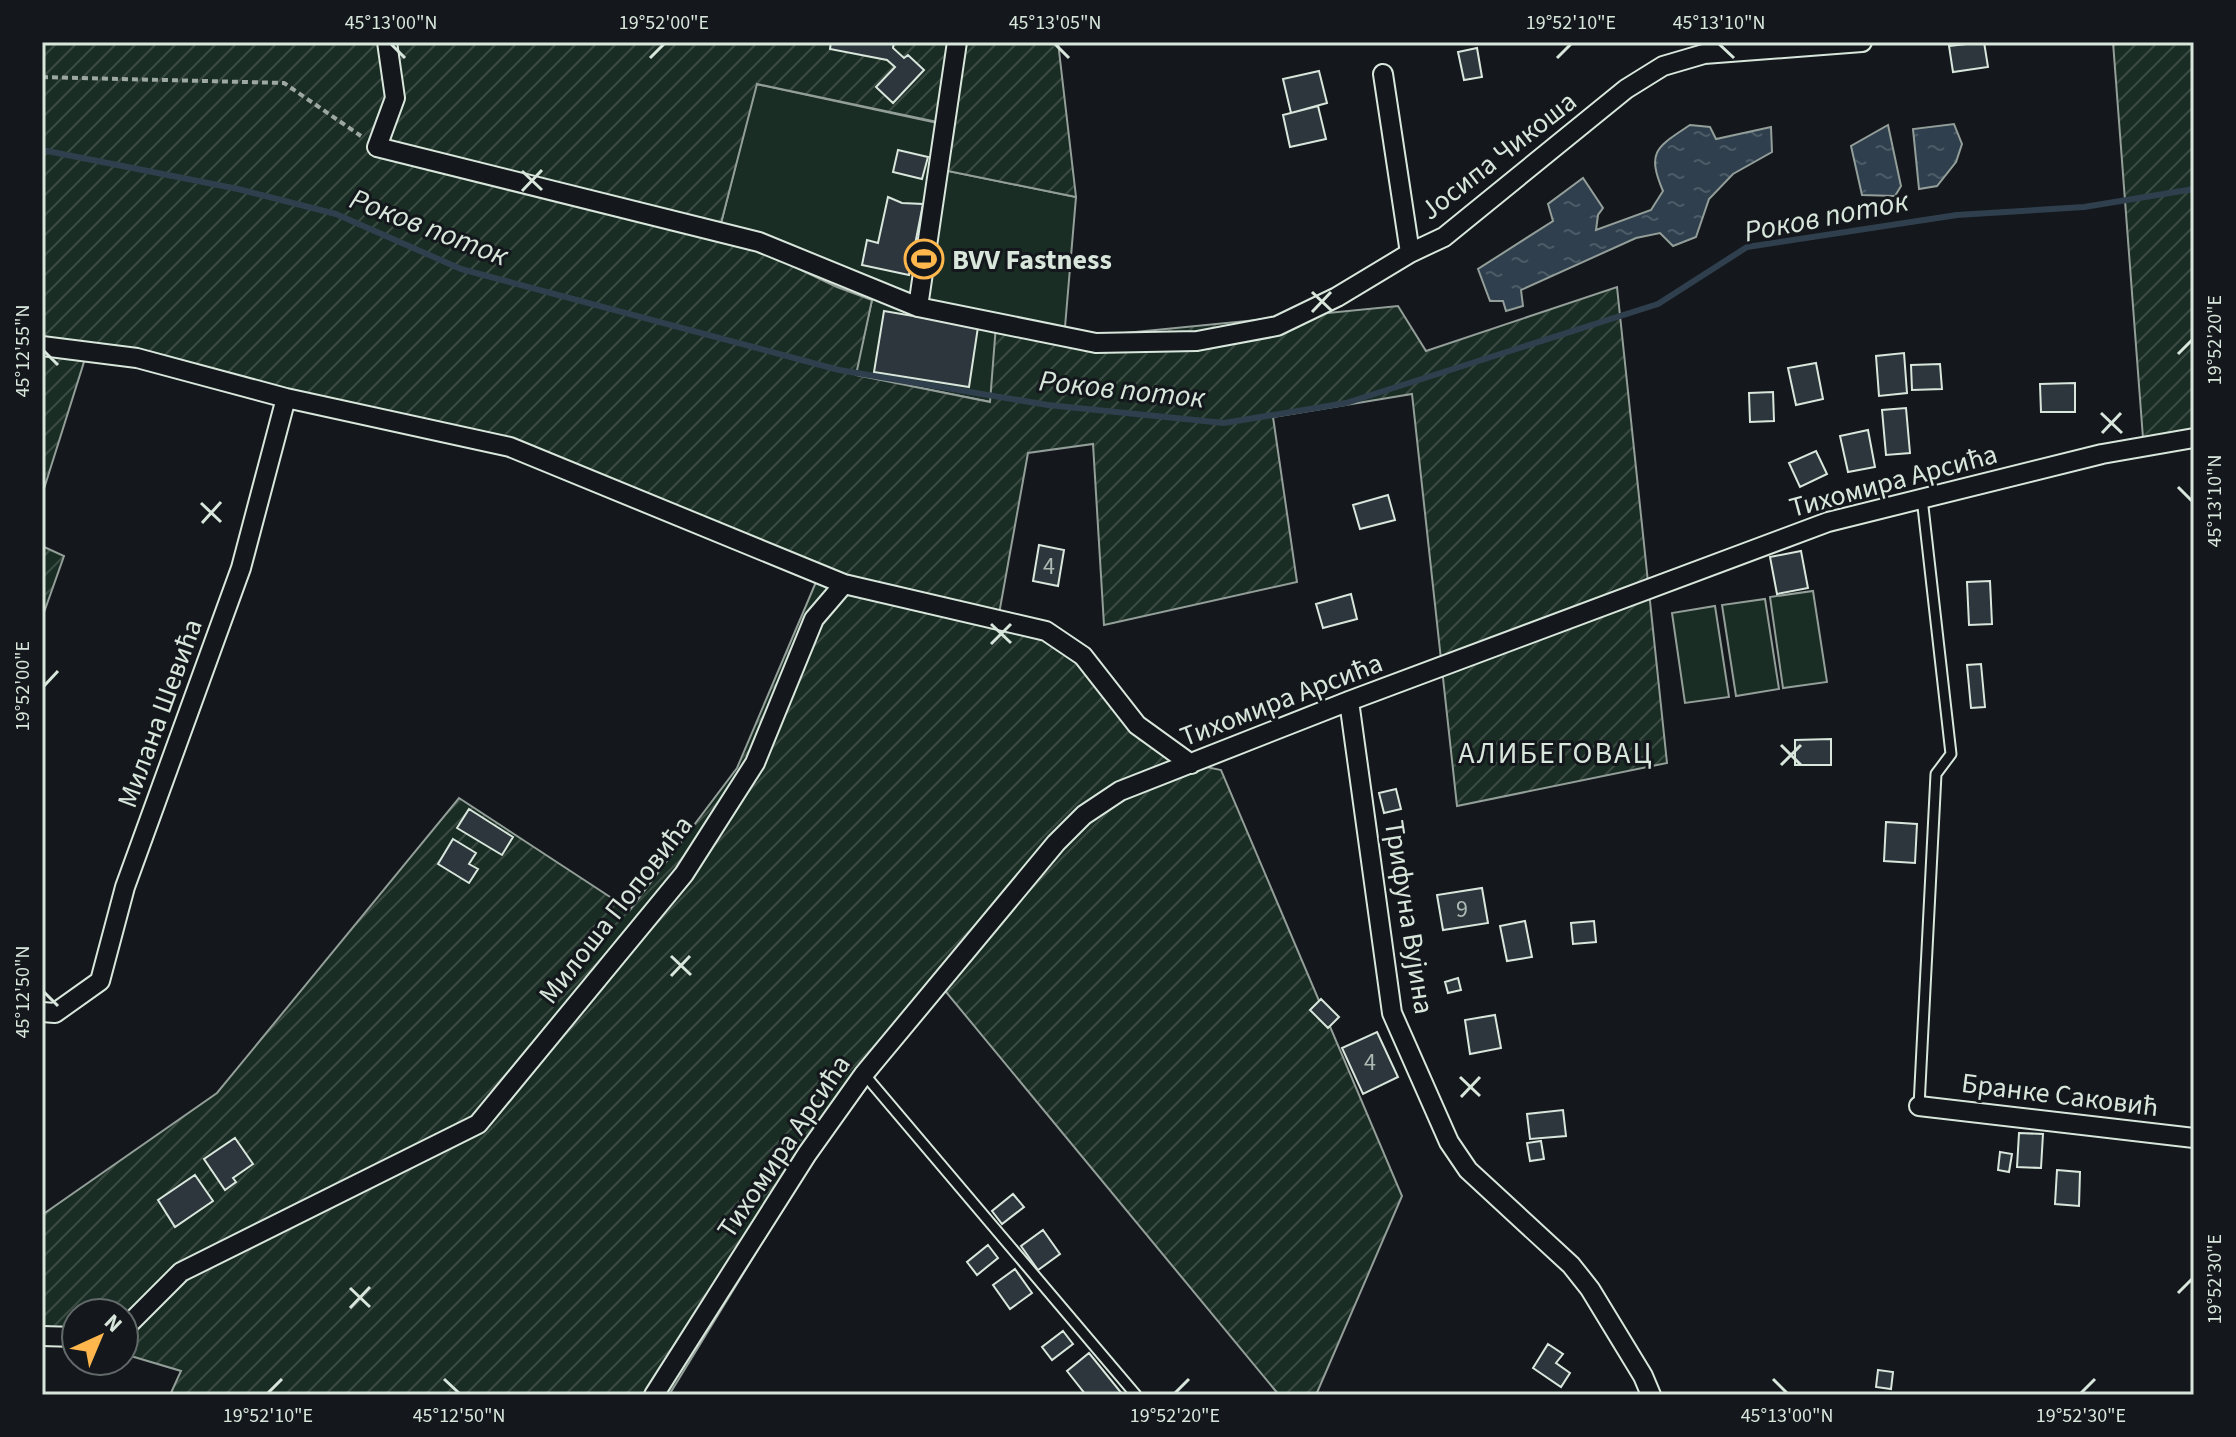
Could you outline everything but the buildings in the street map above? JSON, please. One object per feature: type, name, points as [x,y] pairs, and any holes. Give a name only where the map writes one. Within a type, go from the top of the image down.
[{"type":"street","points":[[377,147],[395,98],[387,42]]},
{"type":"street","points":[[918,307],[957,42]]},
{"type":"street","name":"Јосипа Чикоша","points":[[377,147],[759,242],[918,307],[1096,343],[1197,341],[1277,326],[1337,297],[1410,253],[1444,237],[1626,89],[1663,66],[1704,54],[1862,42]]},
{"type":"street","points":[[1383,74],[1410,253]]},
{"type":"street","points":[[42,346],[137,358],[286,398],[510,447],[844,584],[1046,631],[1083,656],[1137,725],[1191,764]]},
{"type":"street","name":"Милана Шевића","points":[[42,1012],[55,1013],[100,981],[125,887],[241,568],[286,398]]},
{"type":"street","name":"Тихомира Арсића","points":[[654,1395],[807,1154],[864,1074],[1056,843],[1084,815],[1120,791],[1349,701],[1828,522],[2102,454],[2194,438]]},
{"type":"street","name":"Милоша Поповића","points":[[140,1313],[181,1272],[478,1124],[684,874],[755,763],[814,619],[844,584]]},
{"type":"street","name":"Трифуна Вујина","points":[[1349,701],[1392,1013],[1398,1028],[1449,1142],[1461,1161],[1571,1265],[1590,1289],[1643,1376],[1651,1395]]},
{"type":"street","name":"Бранке Саковић","points":[[1919,1106],[2194,1138]]},
{"type":"lane","points":[[1919,1106],[1936,774],[1951,754],[1922,498]]},
{"type":"lane","points":[[864,1074],[1136,1395]]},
{"type":"path","points":[[42,77],[284,83],[377,147]]},
{"type":"green space","points":[[42,42],[1058,42],[1076,197],[943,170],[947,124],[757,84],[719,231],[837,287],[872,300],[856,375],[990,402],[996,325],[1064,339],[1398,306],[1426,351],[1617,287],[1667,763],[1457,806],[1412,394],[1273,417],[1297,582],[1104,625],[1093,444],[1028,453],[999,614],[1079,642],[1178,761],[1221,770],[1402,1196],[1316,1395],[1279,1395],[942,987],[814,1158],[669,1395],[170,1395],[181,1371],[140,1359],[140,1297],[60,1297],[60,1338],[42,1336],[42,1215],[217,1093],[459,798],[630,910],[737,768],[819,575],[518,444],[90,343],[42,495]]},
{"type":"green space","points":[[2113,42],[2194,42],[2194,429],[2143,438]]},
{"type":"green space","name":"BVV Fastness","points":[[756,84],[947,125],[943,170],[1076,197],[1064,339],[991,402],[855,375],[872,300],[837,287],[719,231]]},
{"type":"green space","points":[[42,546],[64,556],[42,618]]},
{"type":"green space","points":[[1813,591],[1827,682],[1783,688],[1770,597]]},
{"type":"green space","points":[[1765,599],[1779,689],[1736,696],[1722,605]]},
{"type":"green space","points":[[1715,606],[1729,697],[1685,703],[1672,613]]},
{"type":"water","points":[[1954,124],[1962,144],[1956,162],[1937,186],[1919,189],[1913,129]]},
{"type":"water","points":[[1690,125],[1710,127],[1716,139],[1771,127],[1772,152],[1733,174],[1709,199],[1696,237],[1673,246],[1660,233],[1636,238],[1521,290],[1523,306],[1506,311],[1503,301],[1490,301],[1478,269],[1553,221],[1548,204],[1583,178],[1603,208],[1598,215],[1596,230],[1651,210],[1663,191],[1655,167],[1658,151]]},
{"type":"water","points":[[1888,125],[1901,186],[1895,196],[1862,195],[1851,146]]},
{"type":"waterway","name":"Роков поток","points":[[42,150],[238,189],[336,214],[461,269],[839,370],[1048,405],[1224,423],[1346,403],[1658,304],[1747,247],[1957,215],[2084,207],[2194,189]]},
{"type":"place","name":"BVV Fastness","points":[[924,259]]},
{"type":"district","name":"АЛИБЕГОВАЦ","points":[[1556,753]]}]
